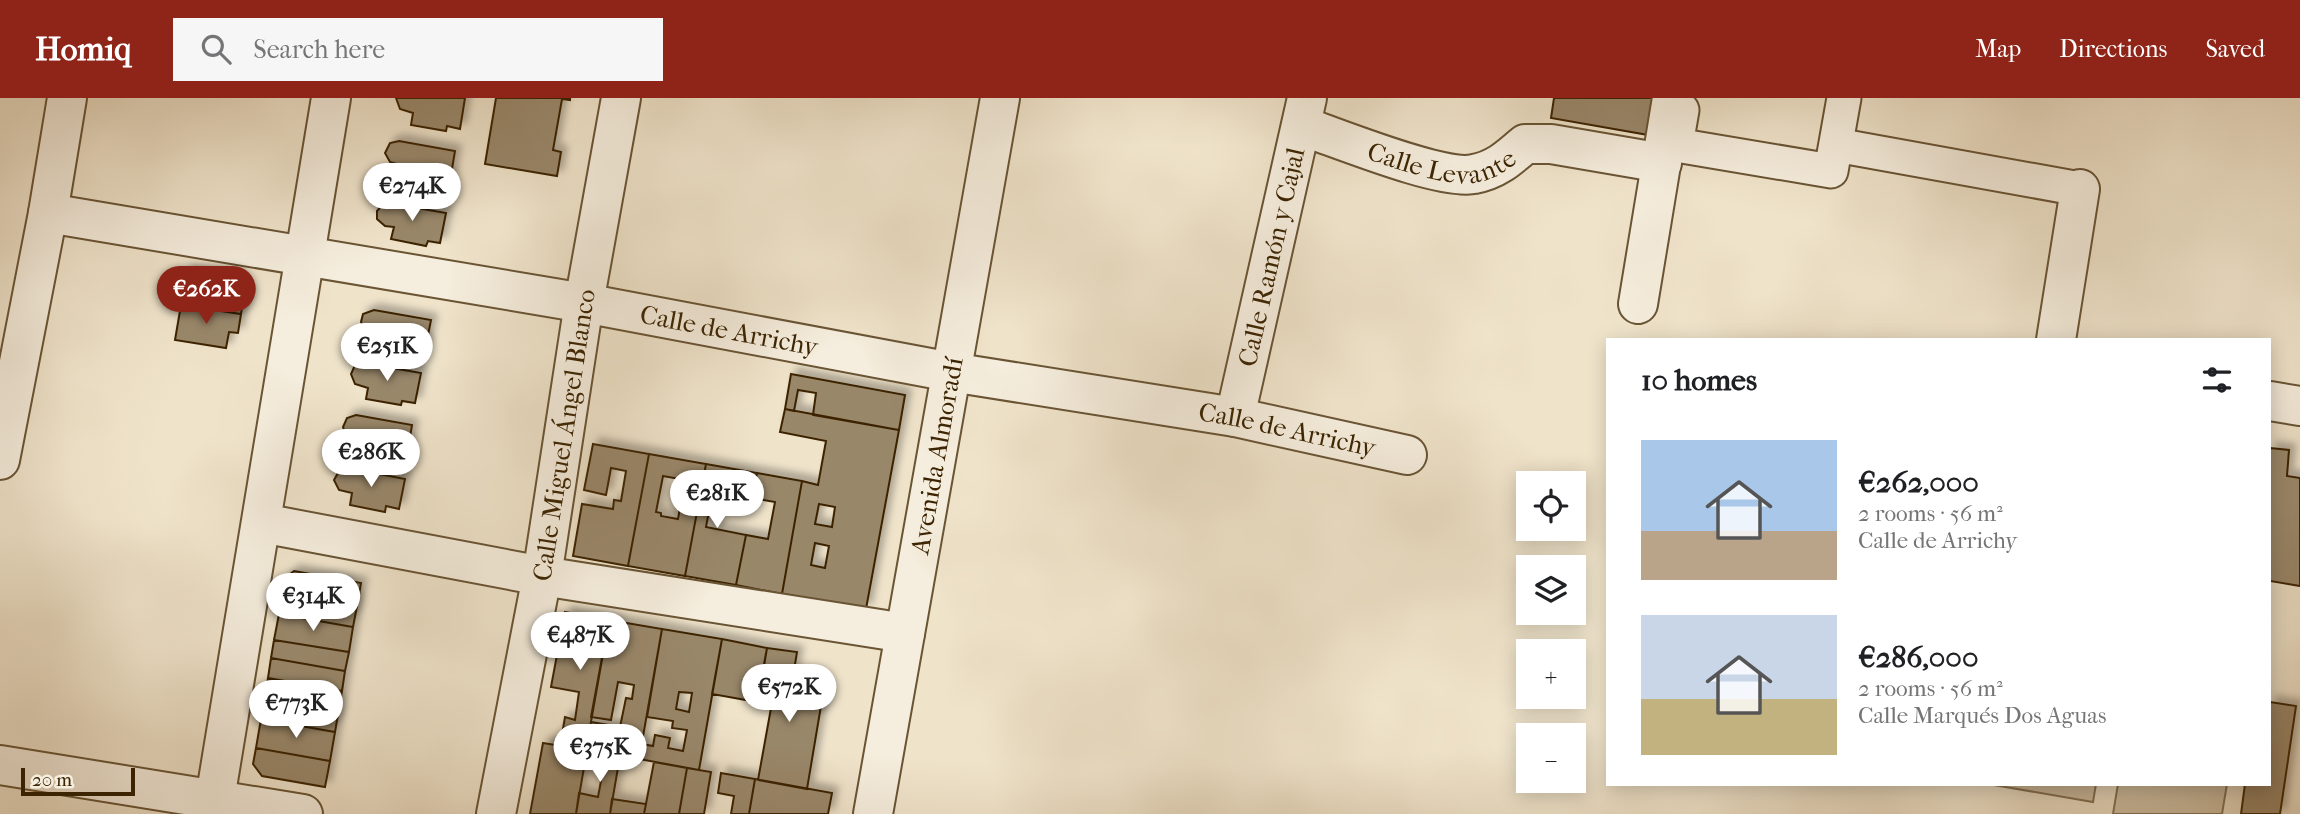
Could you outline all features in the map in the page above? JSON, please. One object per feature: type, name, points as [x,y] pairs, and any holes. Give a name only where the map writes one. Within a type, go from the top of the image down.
[{"type":"street","points":[[0,460],[48,213],[67,98]]},
{"type":"street","points":[[215,799],[331,98]]},
{"type":"street","name":"Calle Miguel Ángel Blanco","points":[[496,814],[542,576],[583,303],[621,98]]},
{"type":"street","name":"Avenida Almoradí","points":[[873,814],[1000,98]]},
{"type":"street","points":[[1638,304],[1672,98]]},
{"type":"street","points":[[1684,98],[1676,145],[1831,171],[1844,98]]},
{"type":"street","name":"Calle Levante","points":[[1305,112],[1436,171],[1472,175],[1501,165],[1525,144],[1551,144],[1662,163]]},
{"type":"street","name":"Calle Ramón y Cajal","points":[[1235,417],[1305,112]]},
{"type":"street","points":[[1836,145],[2080,190],[2056,338]]},
{"type":"street","name":"Calle de Arrichy","points":[[48,213],[583,303],[951,372],[1235,417],[1407,455]]},
{"type":"street","points":[[2271,401],[2300,406]]},
{"type":"street","points":[[262,523],[542,576],[905,633]]},
{"type":"street","points":[[0,765],[303,814]]},
{"type":"shaded area","points":[[2000,786],[2096,786],[2093,802]]},
{"type":"shaded area","points":[[2118,786],[2227,786],[2222,814],[2113,814]]},
{"type":"building","points":[[396,98],[465,98],[460,129],[447,126],[446,131],[411,125],[413,113],[400,109]]},
{"type":"building","points":[[496,98],[570,98],[562,99],[553,150],[561,152],[557,176],[485,164]]},
{"type":"building","points":[[1554,98],[1660,98],[1654,136],[1551,118]]},
{"type":"building","points":[[399,141],[455,151],[450,181],[437,179],[436,184],[401,178],[403,166],[390,162],[385,153],[390,143]]},
{"type":"building","points":[[384,203],[446,213],[440,243],[428,241],[426,246],[391,239],[394,227],[385,226],[377,219],[377,211]]},
{"type":"building","points":[[186,271],[237,279],[234,294],[244,295],[241,314],[181,305]]},
{"type":"building","points":[[181,305],[241,314],[238,333],[229,332],[226,348],[175,340]]},
{"type":"building","points":[[374,310],[431,320],[425,350],[412,348],[411,353],[376,347],[378,335],[365,331],[361,322],[363,314]]},
{"type":"building","points":[[364,363],[421,373],[415,403],[402,401],[401,405],[366,399],[368,388],[355,384],[351,374],[355,365]]},
{"type":"building","points":[[791,374],[905,395],[899,430],[813,415],[816,393],[798,390],[794,411],[785,409]]},
{"type":"building","points":[[785,409],[899,430],[866,609],[782,594],[802,481],[818,485],[826,441],[780,432]],"holes":[[[819,504],[835,507],[832,527],[815,524]],[[815,543],[829,546],[825,568],[811,565]]]},
{"type":"building","points":[[356,415],[412,425],[407,456],[394,454],[393,459],[358,452],[360,441],[347,437],[343,427],[347,418]]},
{"type":"building","points":[[593,444],[649,454],[628,566],[573,556],[582,504],[613,509],[614,500],[621,501],[626,471],[611,468],[606,495],[584,490]]},
{"type":"building","points":[[2271,448],[2289,450],[2287,476],[2300,478],[2300,586],[2271,581]]},
{"type":"building","points":[[649,454],[706,464],[685,576],[628,566]],"holes":[[[663,476],[685,480],[678,519],[661,516],[661,513],[656,512]]]},
{"type":"building","points":[[706,464],[757,473],[753,492],[720,486],[718,496],[712,495],[706,527],[746,535],[736,585],[685,576]]},
{"type":"building","points":[[348,468],[405,479],[399,509],[386,506],[385,512],[350,505],[352,493],[339,490],[334,480],[339,471]]},
{"type":"building","points":[[757,473],[802,481],[782,594],[736,585],[746,535],[768,539],[775,502],[752,498]]},
{"type":"building","points":[[294,571],[361,583],[358,601],[283,589],[285,578]]},
{"type":"building","points":[[283,589],[358,601],[353,627],[279,614]]},
{"type":"building","points":[[565,612],[609,620],[586,750],[560,746],[565,717],[575,720],[579,692],[551,687]]},
{"type":"building","points":[[279,614],[353,627],[349,652],[274,640]]},
{"type":"building","points":[[609,620],[662,629],[639,759],[586,750],[591,722],[620,727],[626,698],[632,699],[634,685],[618,682],[611,720],[591,717]]},
{"type":"building","points":[[662,629],[722,639],[699,770],[639,759],[642,744],[653,746],[655,735],[670,738],[668,748],[683,751],[687,730],[672,728],[673,721],[647,717]],"holes":[[[679,692],[692,693],[689,712],[676,709]]]},
{"type":"building","points":[[722,639],[767,648],[757,702],[712,694]]},
{"type":"building","points":[[274,640],[349,652],[345,671],[271,658]]},
{"type":"building","points":[[767,648],[797,652],[791,689],[823,694],[807,789],[758,780],[775,686],[761,684]]},
{"type":"building","points":[[271,658],[345,671],[342,691],[268,678]]},
{"type":"building","points":[[268,678],[342,691],[339,709],[265,696]]},
{"type":"building","points":[[265,696],[339,709],[335,732],[261,719]]},
{"type":"building","points":[[2271,702],[2296,706],[2280,814],[2241,814],[2245,786],[2271,786]]},
{"type":"building","points":[[261,719],[335,732],[330,761],[256,748]]},
{"type":"building","points":[[543,743],[587,750],[576,814],[530,814]]},
{"type":"building","points":[[256,748],[330,761],[325,787],[262,776],[253,764]]},
{"type":"building","points":[[587,750],[620,756],[610,814],[576,814],[579,793],[598,797],[603,770],[584,766]]},
{"type":"building","points":[[654,762],[687,768],[679,814],[644,814]]},
{"type":"building","points":[[687,768],[711,772],[704,814],[679,814]]},
{"type":"building","points":[[721,773],[755,779],[749,814],[731,814],[734,796],[718,793]]},
{"type":"building","points":[[755,779],[832,793],[828,814],[749,814]]},
{"type":"building","points":[[612,799],[646,804],[644,814],[610,814]]}]
